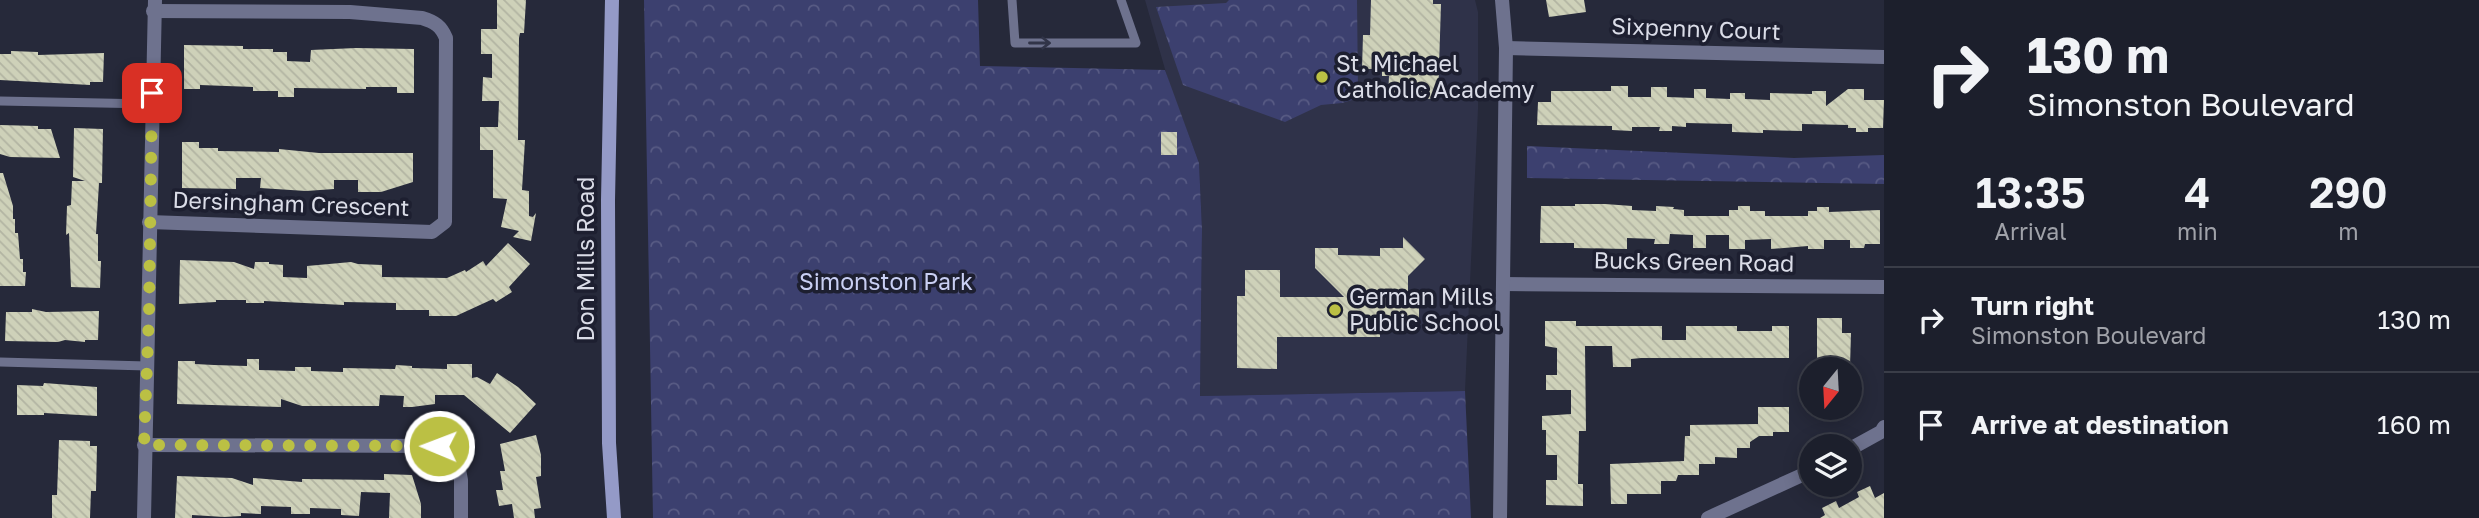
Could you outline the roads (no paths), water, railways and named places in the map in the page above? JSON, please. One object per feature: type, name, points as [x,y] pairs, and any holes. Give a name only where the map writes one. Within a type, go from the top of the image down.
[{"type":"main road","name":"Don Mills Road","points":[[612,0],[608,200],[609,443],[614,518]]},
{"type":"street","points":[[1500,518],[1506,48],[1502,0]]},
{"type":"street","points":[[144,518],[154,5]]},
{"type":"street","name":"Dersingham Crescent","points":[[149,222],[432,232],[445,222],[446,38],[442,29],[433,21],[350,12],[154,5]]},
{"type":"street","name":"Sixpenny Court","points":[[1506,48],[1884,58]]},
{"type":"street","name":"Bucks Green Road","points":[[1503,284],[1884,287]]},
{"type":"street","points":[[1862,442],[1881,432],[1884,427]]},
{"type":"street","points":[[144,445],[439,446],[456,454],[459,465],[461,518]]},
{"type":"street","points":[[1708,518],[1799,476]]},
{"type":"lane","points":[[1012,0],[1015,43],[1136,43],[1121,0]]},
{"type":"lane","points":[[0,101],[152,104]]},
{"type":"lane","points":[[0,362],[147,366]]},
{"type":"place","name":"St. Michael Catholic Academy","points":[[1322,77]]},
{"type":"place","name":"German Mills Public School","points":[[1335,310]]},
{"type":"park label","name":"Simonston Park","points":[[886,282]]}]
